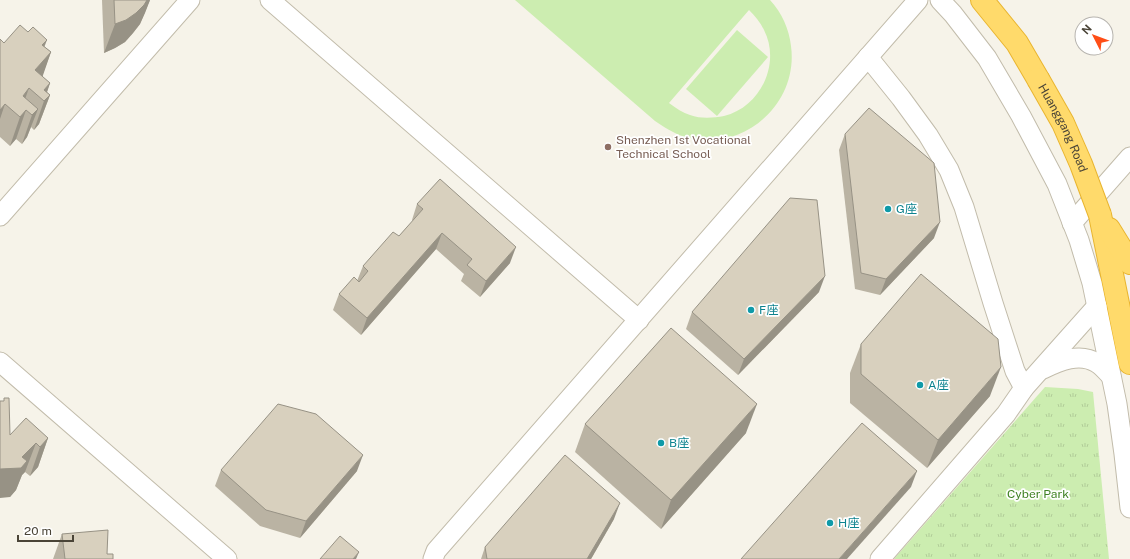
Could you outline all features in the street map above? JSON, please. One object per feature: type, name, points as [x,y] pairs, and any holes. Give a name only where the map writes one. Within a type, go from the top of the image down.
[{"type":"highway","name":"Huanggang Road","points":[[982,0],[1017,43],[1063,123],[1081,164],[1100,215],[1130,263]]},
{"type":"highway","points":[[1100,215],[1130,363]]},
{"type":"street","points":[[0,216],[190,0]]},
{"type":"street","points":[[270,0],[639,320]]},
{"type":"street","points":[[433,559],[436,552],[918,0]]},
{"type":"street","points":[[940,0],[988,58],[1057,184],[1080,240],[1097,306],[1111,376],[1124,454],[1130,508]]},
{"type":"street","points":[[868,57],[928,135],[949,170],[964,207],[1015,371],[1024,388]]},
{"type":"street","points":[[1072,223],[1130,158]]},
{"type":"street","points":[[880,559],[1006,414],[1024,388],[1097,306]]},
{"type":"street","points":[[1040,370],[1057,362],[1071,358],[1085,358],[1097,363],[1111,376]]},
{"type":"street","points":[[0,362],[228,559]]},
{"type":"green space","points":[[515,0],[770,0],[781,16],[789,33],[791,46],[791,68],[786,88],[776,105],[762,120],[745,131],[726,138],[706,140],[685,137],[669,130],[655,121]],"holes":[[[749,10],[764,30],[769,43],[769,69],[757,94],[737,111],[724,116],[716,117],[703,118],[690,115],[682,112],[669,103]]]},
{"type":"green space","points":[[737,30],[768,57],[717,116],[686,89]]},
{"type":"green space","name":"Cyber Park","points":[[1045,387],[1078,389],[1093,392],[1109,559],[894,559]]},
{"type":"building","points":[[114,0],[147,0],[136,13],[126,20],[115,24]]},
{"type":"building","points":[[20,25],[28,32],[33,27],[47,40],[42,45],[51,52],[35,70],[50,83],[44,90],[50,95],[44,101],[29,88],[23,96],[38,109],[32,115],[26,110],[20,117],[5,104],[0,110],[0,39],[4,43]]},
{"type":"building","name":"G座","points":[[869,108],[934,163],[940,222],[886,279],[861,273],[845,134]]},
{"type":"building","points":[[440,179],[516,247],[486,281],[467,265],[472,259],[442,233],[367,318],[339,294],[354,277],[359,282],[368,271],[363,266],[393,232],[399,236],[423,209],[417,204]]},
{"type":"building","name":"F座","points":[[790,198],[817,200],[825,276],[744,359],[692,312]]},
{"type":"building","name":"A座","points":[[921,274],[998,339],[1001,367],[938,440],[861,374],[861,344]]},
{"type":"building","name":"B座","points":[[671,328],[757,404],[671,500],[585,424]]},
{"type":"building","points":[[4,398],[9,398],[10,435],[26,418],[48,438],[40,447],[36,443],[22,457],[27,461],[21,468],[0,469],[0,401],[4,401]]},
{"type":"building","points":[[278,404],[316,414],[363,455],[306,521],[266,510],[221,470]]},
{"type":"building","name":"H座","points":[[862,423],[917,471],[839,559],[741,559]]},
{"type":"building","points":[[565,455],[620,503],[587,559],[487,559],[485,547]]},
{"type":"building","points":[[108,530],[107,554],[113,554],[113,559],[65,559],[62,534]]},
{"type":"building","points":[[340,536],[359,552],[353,559],[320,559]]},
{"type":"place","name":"Shenzhen 1st Vocational Technical School","points":[[608,147]]},
{"type":"place","name":"G座","points":[[888,209]]},
{"type":"place","name":"F座","points":[[751,310]]},
{"type":"place","name":"A座","points":[[920,385]]},
{"type":"place","name":"B座","points":[[661,443]]},
{"type":"place","name":"H座","points":[[830,523]]}]
